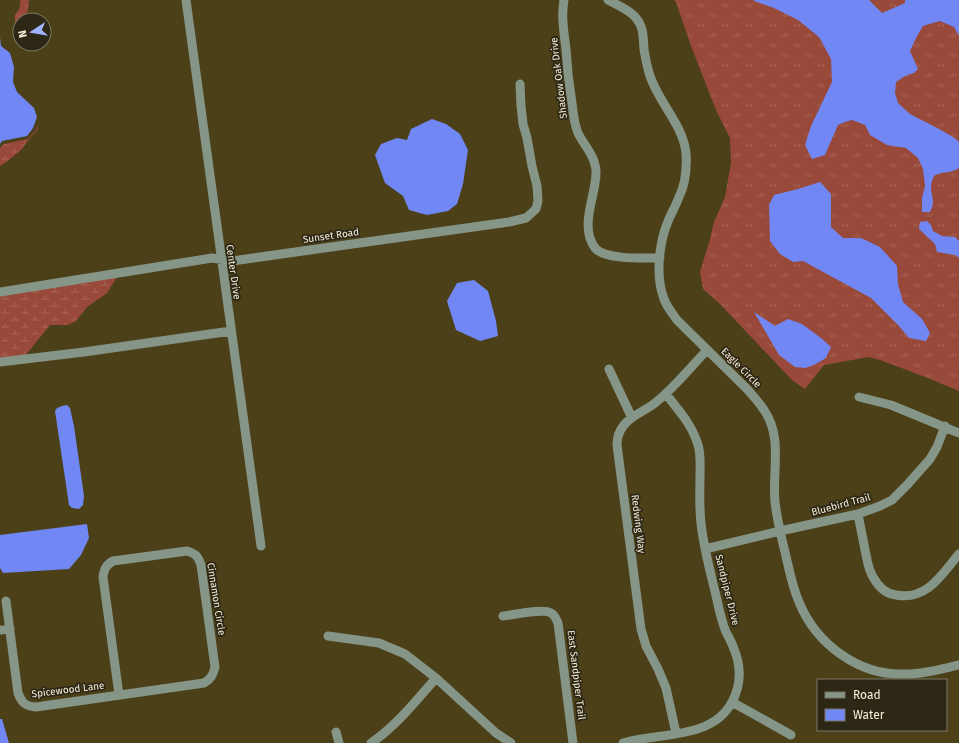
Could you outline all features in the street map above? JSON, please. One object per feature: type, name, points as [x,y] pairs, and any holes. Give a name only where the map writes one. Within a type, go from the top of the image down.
[{"type":"street","name":"Center Drive","points":[[186,0],[260,546]]},
{"type":"street","name":"Shadow Oak Drive","points":[[564,0],[562,13],[568,79],[574,118],[578,133],[596,165],[594,195],[588,219],[590,240],[596,250],[614,257],[660,258]]},
{"type":"street","name":"Eagle Circle","points":[[608,0],[632,14],[637,18],[641,25],[646,60],[653,85],[676,125],[686,151],[686,174],[684,185],[680,197],[668,220],[661,244],[659,268],[661,291],[669,310],[677,320],[747,389],[765,411],[771,423],[776,450],[774,494],[776,510],[794,587],[799,603],[807,619],[825,642],[850,660],[863,666],[892,674],[918,673],[959,667]]},
{"type":"street","name":"Sunset Road","points":[[0,292],[212,258],[232,261],[509,222],[526,218],[536,209],[538,201],[537,186],[523,124],[520,84]]},
{"type":"street","points":[[0,362],[84,352],[231,331]]},
{"type":"street","name":"Redwing Way","points":[[676,733],[666,688],[646,646],[641,629],[617,444],[618,435],[625,423],[654,404],[666,394],[707,350]]},
{"type":"street","points":[[610,369],[632,418]]},
{"type":"street","name":"Sandpiper Drive","points":[[623,743],[643,738],[695,730],[706,726],[715,721],[724,713],[732,702],[738,688],[738,662],[721,617],[701,524],[699,508],[700,458],[698,446],[687,420],[666,394]]},
{"type":"street","points":[[859,397],[891,405],[959,433]]},
{"type":"street","name":"Bluebird Trail","points":[[706,549],[858,514],[892,500],[930,459],[945,426]]},
{"type":"street","points":[[858,514],[868,566],[880,587],[889,594],[910,596],[922,593],[933,585],[959,554]]},
{"type":"street","name":"Cinnamon Circle","points":[[187,551],[193,553],[198,557],[201,565],[215,667],[213,675],[204,683],[119,695],[103,577],[104,570],[107,565],[113,562],[187,551]]},
{"type":"street","name":"Spicewood Lane","points":[[6,601],[18,693],[24,704],[36,707],[119,695]]},
{"type":"street","name":"East Sandpiper Trail","points":[[503,616],[542,611],[550,612],[558,623],[574,743]]},
{"type":"street","points":[[0,630],[10,629]]},
{"type":"street","points":[[328,636],[379,643],[405,654],[436,678],[496,733],[511,743]]},
{"type":"street","points":[[370,743],[380,737],[396,722],[436,678]]},
{"type":"street","points":[[732,702],[791,735]]},
{"type":"street","points":[[336,732],[339,743]]},
{"type":"green space","points":[[20,0],[29,0],[27,12],[17,12]]},
{"type":"green space","points":[[674,0],[959,0],[959,391],[928,378],[869,357],[824,365],[805,389],[792,380],[719,303],[703,289],[700,272],[714,222],[725,197],[731,163],[730,138],[716,110]]},
{"type":"green space","points":[[38,125],[38,129],[22,149],[0,166],[0,148],[4,144],[28,139],[36,130]]},
{"type":"green space","points":[[117,277],[107,293],[87,307],[76,321],[68,325],[50,325],[25,356],[0,359],[0,295]]},
{"type":"water","points":[[754,0],[869,0],[882,13],[905,3],[905,0],[959,0],[959,36],[954,27],[940,21],[923,26],[910,51],[918,69],[914,73],[905,76],[896,82],[895,93],[898,103],[910,114],[941,130],[959,142],[959,168],[934,176],[931,185],[933,202],[930,212],[922,212],[922,198],[925,186],[923,169],[918,158],[906,148],[887,145],[870,135],[865,125],[852,120],[838,125],[825,155],[812,159],[805,145],[811,126],[832,82],[831,59],[819,37],[798,20]]},
{"type":"water","points":[[0,37],[1,46],[10,53],[14,67],[13,82],[17,92],[34,108],[37,117],[33,128],[27,136],[2,141],[0,144]]},
{"type":"water","points":[[432,119],[446,124],[460,134],[468,150],[463,184],[457,204],[448,211],[427,215],[409,210],[403,196],[385,183],[375,155],[381,144],[397,138],[407,140],[411,129]]},
{"type":"water","points":[[820,182],[831,194],[831,227],[843,238],[861,238],[880,247],[897,266],[898,284],[903,302],[922,319],[930,333],[926,341],[909,338],[871,298],[803,261],[793,262],[780,254],[770,241],[769,205],[774,195]]},
{"type":"water","points":[[927,221],[931,225],[933,231],[942,236],[955,237],[959,241],[959,258],[955,255],[937,252],[935,244],[919,229],[920,222]]},
{"type":"water","points":[[474,280],[488,291],[496,321],[498,336],[480,341],[456,330],[447,301],[457,283]]},
{"type":"water","points":[[754,312],[775,326],[788,319],[802,324],[831,347],[826,358],[805,368],[795,367],[779,355]]},
{"type":"water","points":[[67,405],[70,408],[74,426],[84,496],[83,505],[79,509],[72,508],[69,505],[55,411],[57,408]]},
{"type":"water","points":[[87,524],[89,538],[81,555],[69,569],[3,573],[0,568],[0,535]]},
{"type":"water","points":[[0,719],[2,719],[9,743],[0,743]]}]
